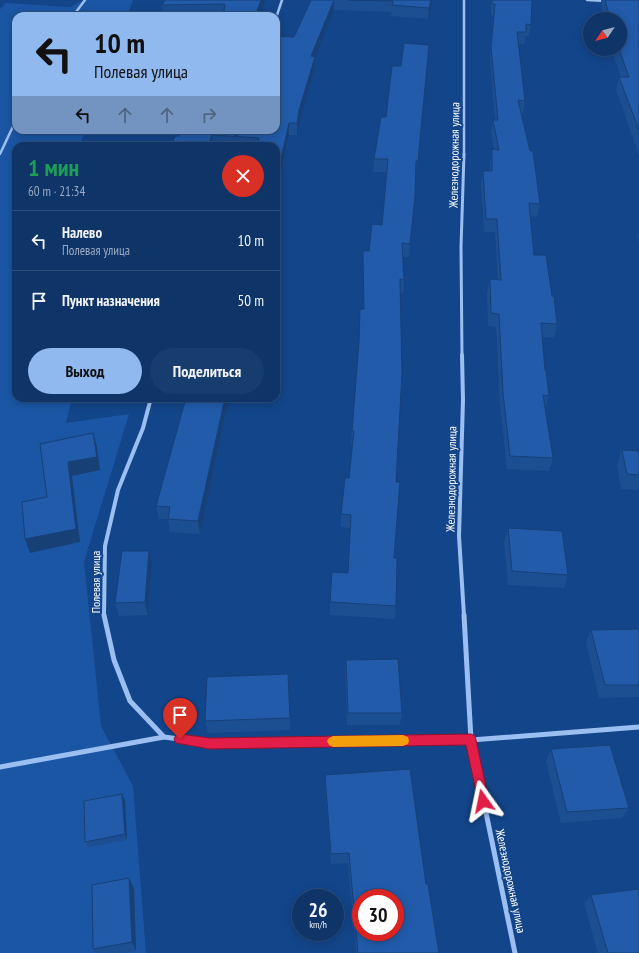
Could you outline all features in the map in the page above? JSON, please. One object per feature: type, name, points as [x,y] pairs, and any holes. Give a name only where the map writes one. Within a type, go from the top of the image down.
[{"type":"street","points":[[76,12],[85,0]]},
{"type":"street","points":[[278,12],[282,0]]},
{"type":"street","name":"Железнодорожная улица","points":[[464,0],[466,140],[461,247],[463,400],[459,536],[471,740],[515,953]]},
{"type":"street","points":[[587,0],[609,1]]},
{"type":"street","points":[[0,154],[12,128]]},
{"type":"street","name":"Полевая улица","points":[[150,402],[143,428],[118,490],[105,546],[104,614],[114,660],[130,701],[164,737]]},
{"type":"street","points":[[0,767],[164,737],[210,743],[471,740],[639,727]]},
{"type":"shaded area","points":[[84,0],[133,0],[128,12],[12,12],[12,134],[84,134],[81,142],[12,142],[12,402],[71,402],[66,423],[129,414],[84,562],[101,726],[133,786],[146,953],[0,953],[0,9],[6,3],[70,7]]},
{"type":"building","points":[[165,0],[261,0],[256,12],[224,12],[225,4],[162,5]]},
{"type":"building","points":[[311,0],[334,0],[311,56],[315,57],[299,110],[297,123],[289,123],[280,163],[280,142],[258,142],[259,138],[212,135],[209,142],[173,142],[175,136],[179,136],[180,134],[234,134],[235,136],[238,134],[280,134],[280,36],[294,37]]},
{"type":"building","points":[[348,0],[431,0],[429,8],[392,5],[393,1]]},
{"type":"building","points":[[492,0],[532,0],[531,25],[526,24],[526,32],[517,32],[525,101],[518,100],[530,151],[533,151],[540,204],[529,203],[534,255],[546,255],[552,296],[554,296],[557,324],[541,323],[549,396],[543,395],[553,458],[510,456],[503,393],[499,314],[491,313],[490,279],[501,280],[497,219],[486,219],[483,171],[492,171],[492,149],[499,150],[493,120],[498,120],[491,47],[495,4],[492,4]]},
{"type":"building","points":[[605,0],[639,0],[639,130],[619,77],[629,77],[622,56],[627,56],[627,12],[608,12]]},
{"type":"building","points":[[404,43],[429,45],[418,161],[416,161],[415,196],[410,244],[402,243],[404,280],[400,279],[402,374],[396,482],[400,482],[394,558],[397,558],[396,606],[330,602],[332,572],[348,573],[351,515],[341,514],[345,478],[349,478],[354,431],[352,431],[360,309],[364,309],[363,251],[369,251],[372,224],[382,225],[388,159],[374,159],[381,117],[386,117],[392,66],[401,66]]},
{"type":"building","points":[[185,402],[224,402],[198,521],[168,519],[170,507],[156,506]]},
{"type":"building","points":[[93,433],[97,457],[68,462],[76,529],[25,539],[22,502],[47,497],[40,444]]},
{"type":"building","points":[[622,450],[639,451],[639,475],[627,474]]},
{"type":"building","points":[[508,528],[562,531],[568,575],[512,571]]},
{"type":"building","points":[[122,551],[149,551],[145,602],[115,603]]},
{"type":"building","points":[[639,629],[639,685],[605,685],[591,630]]},
{"type":"building","points":[[398,659],[402,713],[348,713],[346,660]]},
{"type":"building","points":[[288,674],[290,718],[205,721],[207,677]]},
{"type":"building","points":[[610,745],[629,808],[567,812],[551,749]]},
{"type":"building","points":[[410,769],[426,884],[428,884],[439,953],[358,953],[357,941],[404,941],[404,889],[352,889],[349,853],[331,854],[325,775]]},
{"type":"building","points":[[122,794],[125,834],[85,842],[84,801]]},
{"type":"building","points":[[129,878],[132,942],[93,949],[92,885]]},
{"type":"building","points":[[639,889],[639,953],[608,953],[591,895]]},
{"type":"slow traffic","points":[[333,741],[403,741]]},
{"type":"route","points":[[180,739],[210,743],[471,740],[483,801]]}]
